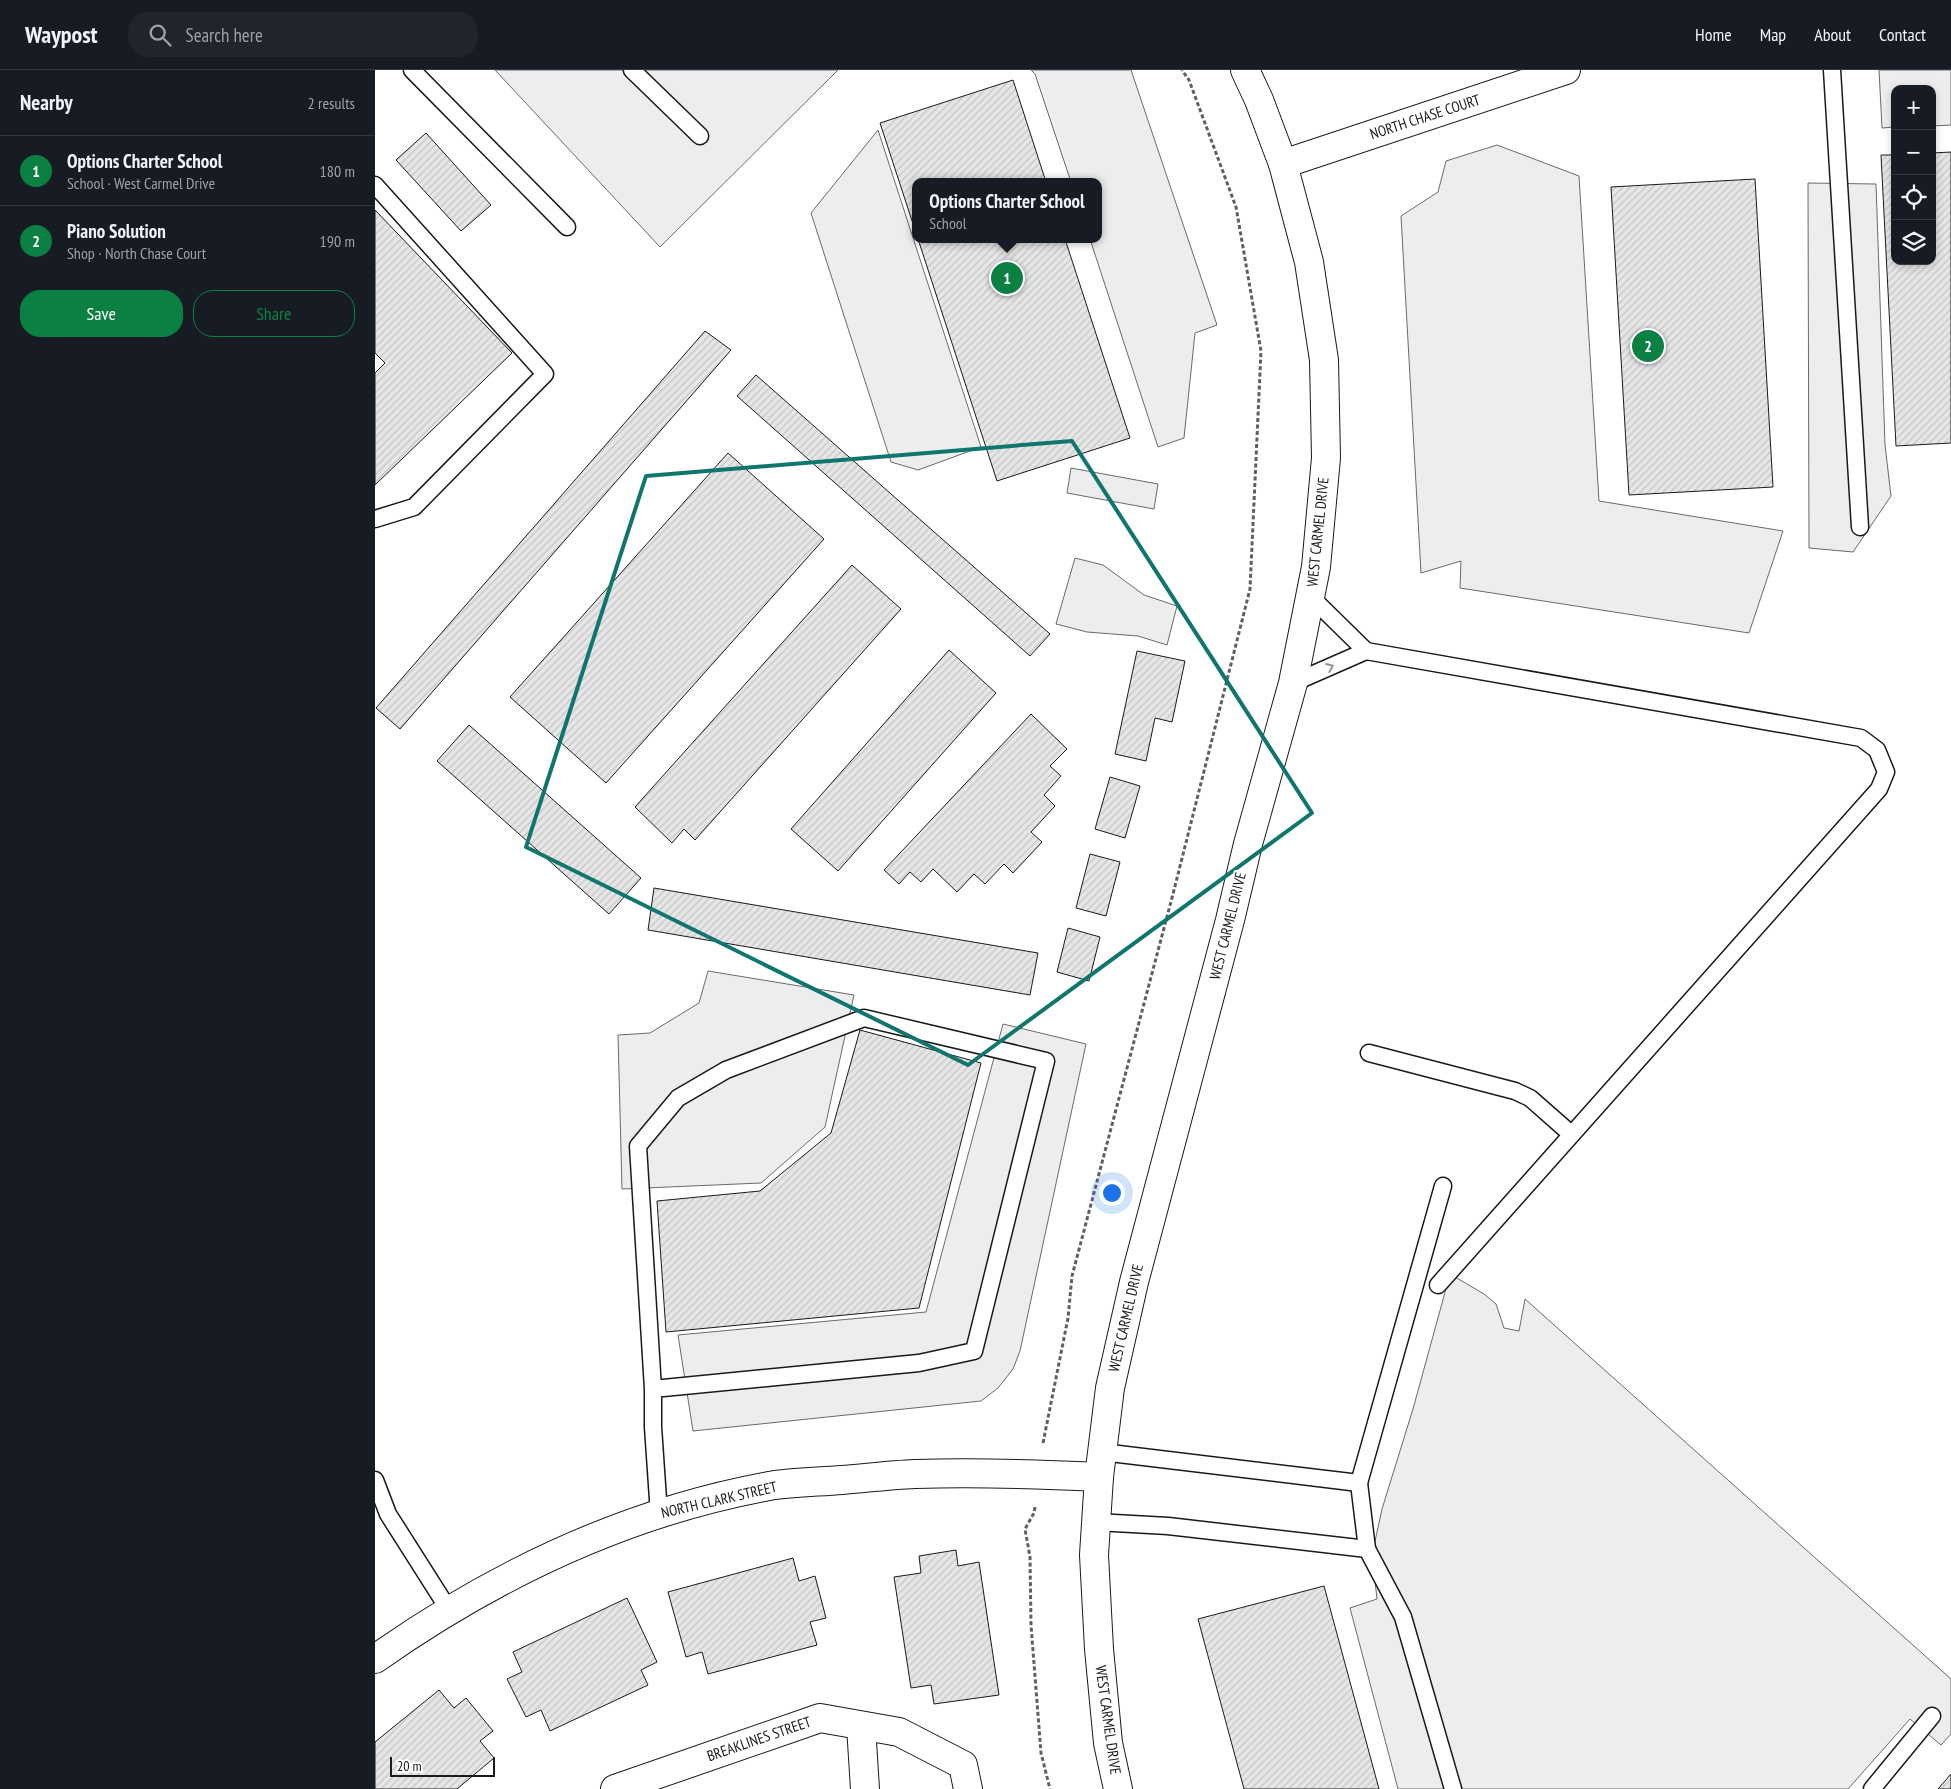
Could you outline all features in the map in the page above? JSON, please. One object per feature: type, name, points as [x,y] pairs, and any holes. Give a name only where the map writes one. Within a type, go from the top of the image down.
[{"type":"street","name":"WEST CARMEL DRIVE","points":[[1117,1789],[1108,1742],[1099,1649],[1094,1555],[1101,1464],[1110,1388],[1134,1282],[1225,940],[1248,844],[1293,683],[1316,567],[1326,458],[1323,360],[1309,262],[1283,164],[1259,100],[1245,70]]},
{"type":"street","name":"NORTH CHASE COURT","points":[[1283,164],[1566,70]]},
{"type":"street","name":"NORTH CLARK STREET","points":[[375,1659],[449,1610],[510,1576],[581,1544],[659,1514],[705,1501],[771,1486],[915,1474],[1039,1474],[1101,1464]]},
{"type":"street","name":"BREAKLINES STREET","points":[[615,1789],[820,1718],[899,1732],[963,1765],[968,1789]]},
{"type":"street","points":[[861,1726],[865,1789]]},
{"type":"lane","points":[[412,70],[567,227]]},
{"type":"lane","points":[[632,70],[700,136]]},
{"type":"lane","points":[[1832,70],[1860,527]]},
{"type":"lane","points":[[375,185],[545,374],[413,507],[375,519]]},
{"type":"lane","points":[[1311,596],[1366,651]]},
{"type":"lane","points":[[1293,683],[1366,651],[1861,738],[1877,750],[1886,772],[1879,789],[1437,1285]]},
{"type":"lane","points":[[653,1389],[919,1363],[974,1351],[1046,1061],[864,1018],[726,1070],[678,1098],[638,1146],[659,1514]]},
{"type":"lane","points":[[1369,1053],[1515,1091],[1530,1098],[1571,1134]]},
{"type":"lane","points":[[1443,1186],[1359,1483],[1367,1549],[1403,1617],[1453,1789]]},
{"type":"lane","points":[[1101,1464],[1359,1483]]},
{"type":"lane","points":[[375,1480],[388,1514],[449,1610]]},
{"type":"lane","points":[[1096,1522],[1168,1526],[1367,1549]]},
{"type":"lane","points":[[1872,1789],[1932,1716]]},
{"type":"path","points":[[1050,1789],[1041,1753],[1031,1625],[1030,1557],[1025,1529],[1034,1513],[1045,1430],[1068,1318],[1073,1276],[1173,894],[1250,589],[1261,351],[1236,207],[1189,80],[1182,70]]},
{"type":"highlighted area","points":[[1072,441],[1312,813],[968,1065],[526,847],[646,476]]},
{"type":"shaded area","points":[[495,70],[838,70],[660,247]]},
{"type":"shaded area","points":[[1031,70],[1131,70],[1217,325],[1195,333],[1184,438],[1158,447],[1091,243],[1102,243],[1102,178],[1070,178],[1035,74]]},
{"type":"shaded area","points":[[1879,70],[1951,70],[1951,125],[1936,126],[1936,85],[1891,85],[1891,127],[1882,128]]},
{"type":"shaded area","points":[[878,130],[912,235],[912,243],[915,243],[981,447],[918,470],[891,462],[811,213]]},
{"type":"shaded area","points":[[1497,145],[1579,176],[1599,501],[1783,531],[1749,633],[1460,588],[1461,561],[1421,573],[1401,216],[1438,192],[1446,161]]},
{"type":"shaded area","points":[[1808,183],[1876,184],[1885,445],[1891,496],[1853,552],[1809,548]]},
{"type":"shaded area","points":[[1071,468],[1158,484],[1154,509],[1067,493]]},
{"type":"shaded area","points":[[1075,558],[1103,565],[1144,595],[1177,606],[1167,645],[1138,636],[1087,632],[1056,624]]},
{"type":"shaded area","points":[[708,971],[854,995],[825,1127],[761,1183],[622,1189],[618,1035],[650,1033],[699,1003]]},
{"type":"shaded area","points":[[1003,1024],[1086,1044],[1020,1351],[1013,1369],[998,1388],[981,1401],[693,1431],[678,1335],[926,1312]]},
{"type":"shaded area","points":[[1450,1274],[1484,1294],[1496,1304],[1504,1328],[1519,1331],[1525,1299],[1951,1679],[1951,1734],[1941,1745],[1910,1719],[1848,1789],[1398,1789],[1350,1608],[1377,1599],[1372,1555],[1382,1509],[1413,1409]]},
{"type":"building","points":[[1013,80],[1045,178],[912,178],[912,221],[880,123]]},
{"type":"building","points":[[426,133],[491,205],[461,231],[396,160]]},
{"type":"building","points":[[1951,152],[1951,443],[1896,446],[1881,155],[1891,155],[1891,265],[1936,265],[1936,153]]},
{"type":"building","points":[[1755,179],[1773,487],[1629,495],[1611,187]]},
{"type":"building","points":[[375,210],[512,353],[375,485],[375,373],[385,363],[375,353]]},
{"type":"building","points":[[919,243],[1066,243],[1130,438],[997,481]]},
{"type":"building","points":[[705,331],[731,350],[400,729],[376,708]]},
{"type":"building","points":[[756,375],[1050,634],[1030,656],[737,396]]},
{"type":"building","points":[[728,453],[824,539],[606,783],[510,697]]},
{"type":"building","points":[[852,565],[901,609],[695,840],[684,829],[672,843],[635,807]]},
{"type":"building","points":[[949,650],[996,693],[838,871],[791,829]]},
{"type":"building","points":[[1137,651],[1185,661],[1172,722],[1155,718],[1146,761],[1115,754]]},
{"type":"building","points":[[1031,714],[1067,749],[1050,766],[1061,776],[1044,795],[1055,806],[1031,832],[1042,842],[1013,873],[1004,864],[985,884],[974,874],[957,892],[933,869],[921,882],[910,872],[899,884],[884,870]]},
{"type":"building","points":[[469,725],[641,878],[609,914],[437,761]]},
{"type":"building","points":[[1110,777],[1140,786],[1125,838],[1095,829]]},
{"type":"building","points":[[1090,854],[1120,862],[1106,916],[1076,908]]},
{"type":"building","points":[[654,888],[1038,953],[1030,995],[648,930]]},
{"type":"building","points":[[1068,928],[1100,937],[1089,981],[1057,972]]},
{"type":"building","points":[[860,1030],[981,1063],[919,1308],[666,1332],[657,1201],[760,1191],[831,1133]]},
{"type":"building","points":[[956,1550],[958,1566],[979,1562],[999,1695],[934,1704],[931,1685],[911,1688],[894,1577],[921,1573],[919,1556]]},
{"type":"building","points":[[793,1558],[799,1581],[815,1576],[826,1618],[810,1622],[817,1645],[708,1674],[702,1652],[686,1657],[668,1592]]},
{"type":"building","points":[[1324,1586],[1379,1789],[1244,1789],[1198,1619]]},
{"type":"building","points":[[627,1598],[657,1662],[641,1670],[648,1685],[550,1731],[541,1710],[526,1717],[507,1679],[522,1672],[513,1652]]},
{"type":"building","points":[[439,1690],[454,1708],[466,1698],[493,1731],[480,1741],[494,1758],[457,1789],[375,1789],[375,1742]]},
{"type":"building","points":[[1951,1774],[1951,1789],[1938,1789]]},
{"type":"place","name":"Options Charter School","points":[[1007,278]]},
{"type":"place","name":"Piano Solution","points":[[1648,346]]}]
